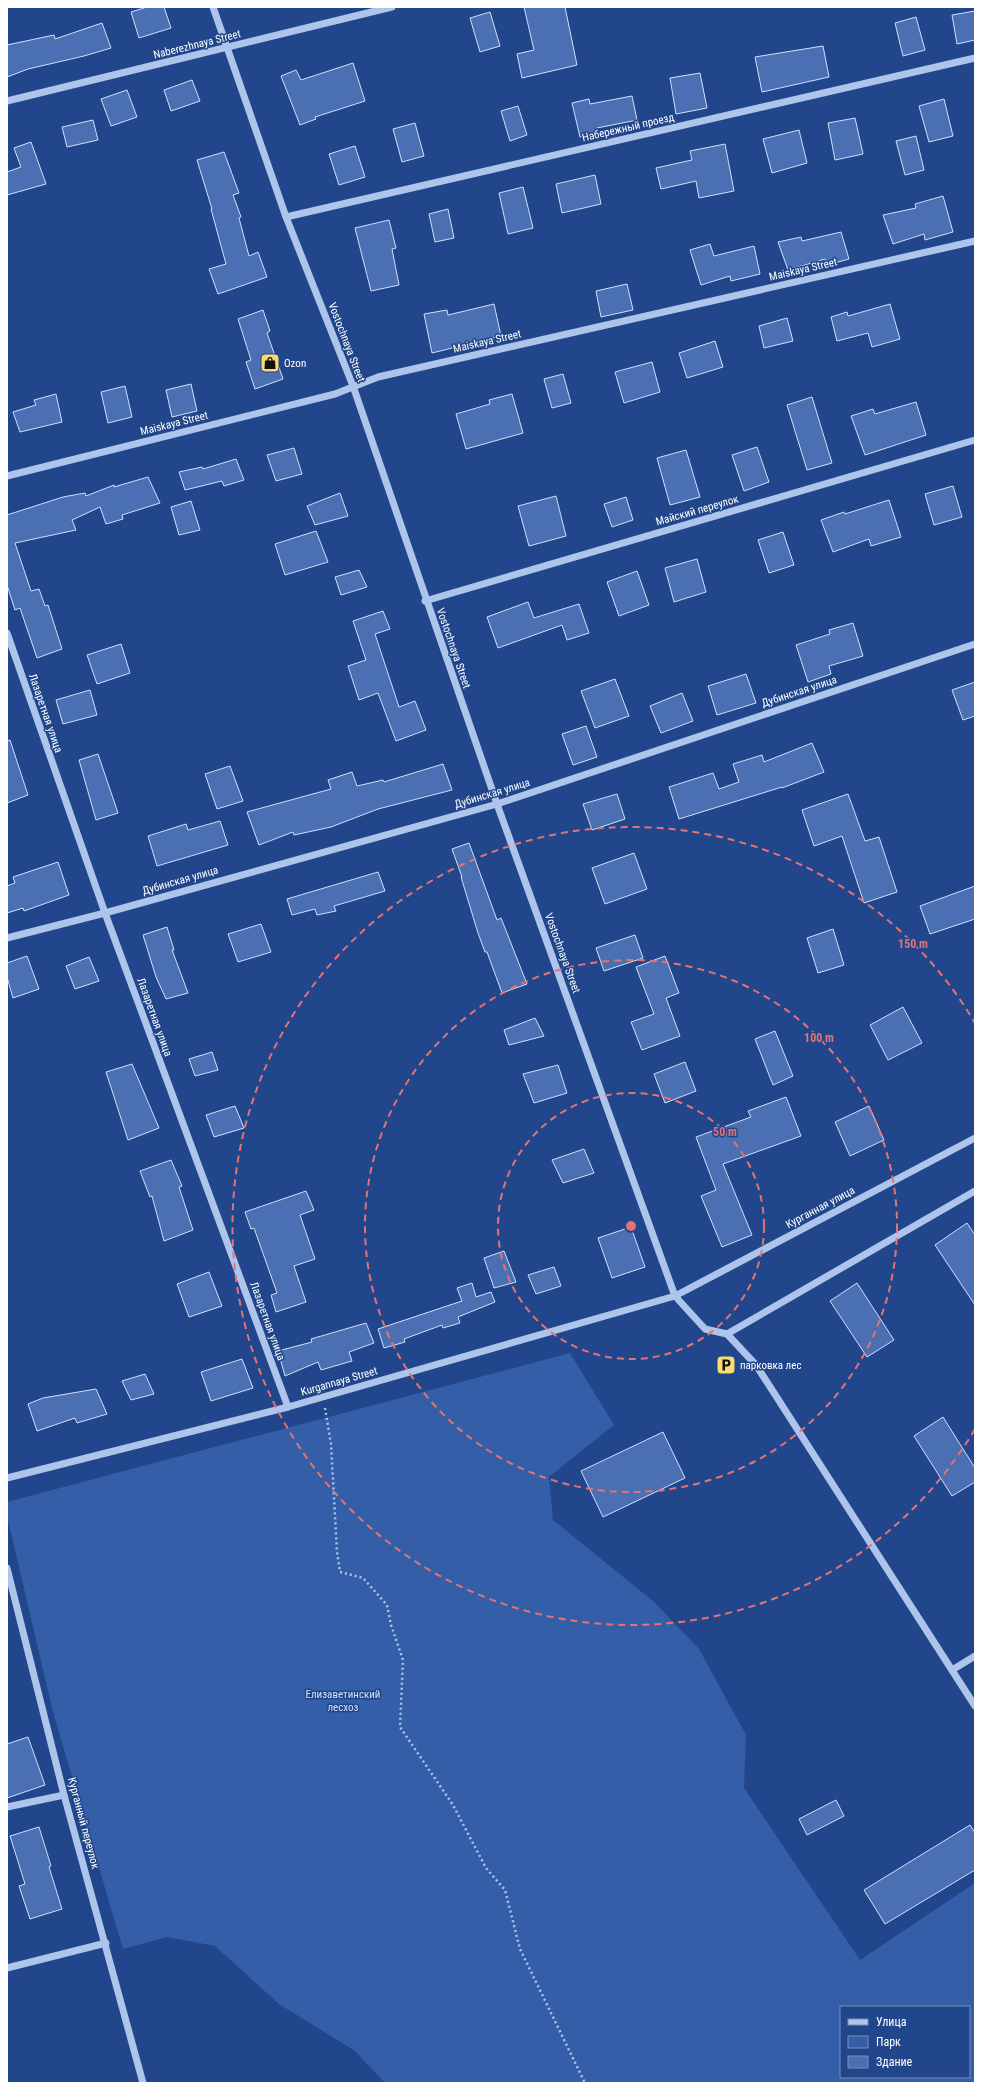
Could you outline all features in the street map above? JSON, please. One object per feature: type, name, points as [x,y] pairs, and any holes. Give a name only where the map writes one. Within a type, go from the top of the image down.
[{"type":"street","name":"Vostochnaya Street","points":[[213,7],[286,217],[353,386],[425,601],[675,1296]]},
{"type":"street","name":"Naberezhnaya Street","points":[[7,101],[392,7]]},
{"type":"street","name":"Набережный проезд","points":[[286,217],[975,58]]},
{"type":"street","name":"Maiskaya Street","points":[[7,476],[335,394],[353,386],[386,376],[975,241]]},
{"type":"street","name":"Майский переулок","points":[[425,601],[975,440]]},
{"type":"street","name":"Лазаретная улица","points":[[7,634],[105,913],[288,1407]]},
{"type":"street","name":"Дубинская улица","points":[[7,938],[105,913],[497,804],[975,644]]},
{"type":"street","name":"Курганная улица","points":[[675,1296],[975,1138]]},
{"type":"street","points":[[727,1334],[975,1191]]},
{"type":"street","points":[[675,1296],[705,1329],[727,1334],[756,1365],[975,1706]]},
{"type":"street","name":"Kurgannaya Street","points":[[7,1478],[288,1407],[675,1296]]},
{"type":"street","name":"Курганный переулок","points":[[7,1568],[64,1795],[144,2083]]},
{"type":"street","points":[[952,1670],[975,1656]]},
{"type":"street","points":[[7,1806],[64,1795]]},
{"type":"street","points":[[7,1968],[106,1943]]},
{"type":"path","points":[[324,1397],[331,1444],[337,1552],[340,1572],[363,1578],[387,1605],[391,1625],[403,1660],[400,1727],[454,1805],[486,1868],[505,1890],[520,1948],[585,2083]]},
{"type":"green space","name":"Елизаветинский лесхоз","points":[[570,1353],[614,1425],[549,1477],[553,1520],[653,1601],[699,1649],[746,1735],[744,1788],[860,1960],[975,1883],[975,2083],[385,2083],[355,2051],[279,2004],[215,1946],[167,1937],[123,1949],[53,1712],[7,1516],[7,1502]]},
{"type":"building","points":[[147,7],[164,7],[171,28],[139,38],[131,12]]},
{"type":"building","points":[[524,7],[565,7],[577,65],[522,78],[517,54],[534,50]]},
{"type":"building","points":[[975,11],[975,40],[957,44],[952,15]]},
{"type":"building","points":[[490,12],[500,46],[480,52],[470,18]]},
{"type":"building","points":[[916,17],[925,50],[903,56],[895,23]]},
{"type":"building","points":[[102,23],[111,48],[28,69],[7,77],[7,45],[54,35],[55,39]]},
{"type":"building","points":[[823,46],[829,77],[762,92],[755,57]]},
{"type":"building","points":[[353,63],[365,101],[315,117],[316,119],[300,125],[281,76],[296,70],[301,80]]},
{"type":"building","points":[[700,73],[707,108],[676,114],[670,78]]},
{"type":"building","points":[[192,80],[200,101],[171,111],[164,90]]},
{"type":"building","points":[[127,90],[137,117],[111,126],[101,99]]},
{"type":"building","points":[[632,96],[637,120],[597,128],[598,133],[580,137],[572,103],[589,99],[590,104]]},
{"type":"building","points":[[944,99],[953,136],[929,142],[919,106]]},
{"type":"building","points":[[518,106],[527,135],[510,141],[501,111]]},
{"type":"building","points":[[855,118],[863,154],[835,160],[828,123]]},
{"type":"building","points":[[93,120],[98,140],[67,147],[62,127]]},
{"type":"building","points":[[415,123],[424,156],[402,162],[393,129]]},
{"type":"building","points":[[799,130],[807,163],[772,173],[763,139]]},
{"type":"building","points":[[916,136],[924,170],[905,175],[896,141]]},
{"type":"building","points":[[31,142],[46,184],[7,195],[7,172],[21,167],[14,148]]},
{"type":"building","points":[[725,144],[734,191],[699,198],[696,181],[661,189],[656,168],[692,160],[690,151]]},
{"type":"building","points":[[355,146],[365,177],[339,185],[329,154]]},
{"type":"building","points":[[224,152],[239,193],[233,195],[241,217],[239,218],[249,256],[258,252],[267,277],[218,294],[209,269],[226,264],[212,209],[197,160]]},
{"type":"building","points":[[595,175],[601,204],[562,213],[556,184]]},
{"type":"building","points":[[523,187],[533,228],[508,234],[499,193]]},
{"type":"building","points":[[943,196],[953,232],[925,240],[924,234],[893,244],[883,215],[916,208],[915,204]]},
{"type":"building","points":[[448,209],[454,238],[435,242],[429,214]]},
{"type":"building","points":[[389,220],[396,248],[392,249],[399,285],[371,291],[355,228]]},
{"type":"building","points":[[841,232],[849,259],[827,265],[825,259],[788,270],[778,242],[801,237],[802,241]]},
{"type":"building","points":[[710,244],[714,256],[754,246],[760,274],[731,281],[730,276],[701,285],[690,250]]},
{"type":"building","points":[[627,284],[633,310],[601,317],[596,291]]},
{"type":"building","points":[[494,304],[501,336],[432,353],[424,314],[447,310],[448,315]]},
{"type":"building","points":[[890,304],[900,339],[872,347],[868,333],[837,341],[831,317],[847,312],[848,316]]},
{"type":"building","points":[[263,310],[270,331],[267,333],[283,379],[255,389],[246,362],[251,360],[238,319]]},
{"type":"building","points":[[787,318],[793,341],[764,348],[759,326]]},
{"type":"building","points":[[715,341],[723,367],[687,378],[679,353]]},
{"type":"building","points":[[652,362],[660,392],[624,403],[615,372]]},
{"type":"building","points":[[563,374],[571,403],[552,408],[544,379]]},
{"type":"building","points":[[191,384],[197,411],[172,417],[166,390]]},
{"type":"building","points":[[125,386],[132,417],[108,423],[101,392]]},
{"type":"building","points":[[56,394],[62,422],[20,432],[13,412],[36,405],[34,400]]},
{"type":"building","points":[[512,394],[523,433],[466,449],[456,414],[490,404],[489,400]]},
{"type":"building","points":[[812,397],[832,463],[807,470],[787,405]]},
{"type":"building","points":[[916,402],[926,435],[865,455],[851,416],[873,409],[875,414]]},
{"type":"building","points":[[757,447],[769,482],[744,491],[732,455]]},
{"type":"building","points":[[294,448],[302,474],[276,481],[267,455]]},
{"type":"building","points":[[686,450],[700,497],[670,505],[657,458]]},
{"type":"building","points":[[236,459],[244,480],[224,486],[222,481],[185,490],[179,472],[202,467],[203,469]]},
{"type":"building","points":[[148,477],[160,503],[122,515],[123,519],[106,524],[100,507],[72,520],[76,530],[15,543],[31,591],[39,589],[45,606],[48,605],[62,649],[37,658],[20,608],[15,610],[7,585],[7,515],[63,497],[85,493],[86,496],[114,485],[114,487]]},
{"type":"building","points":[[953,486],[962,517],[934,525],[925,494]]},
{"type":"building","points":[[340,493],[348,516],[315,525],[307,506]]},
{"type":"building","points":[[556,496],[566,536],[529,546],[518,506]]},
{"type":"building","points":[[626,497],[633,520],[612,527],[604,504]]},
{"type":"building","points":[[889,500],[901,537],[871,546],[869,539],[833,552],[821,520]]},
{"type":"building","points":[[191,501],[200,530],[179,535],[171,507]]},
{"type":"building","points":[[316,531],[328,562],[285,575],[275,544]]},
{"type":"building","points":[[783,532],[794,565],[769,573],[758,540]]},
{"type":"building","points":[[697,559],[706,592],[674,602],[665,568]]},
{"type":"building","points":[[359,570],[367,587],[341,595],[335,577]]},
{"type":"building","points":[[637,571],[649,605],[619,616],[607,582]]},
{"type":"building","points":[[528,602],[534,618],[579,604],[589,633],[567,640],[562,625],[498,648],[487,617]]},
{"type":"building","points":[[383,611],[390,629],[375,634],[399,707],[415,701],[426,730],[396,741],[378,693],[359,700],[348,666],[366,660],[353,621]]},
{"type":"building","points":[[853,623],[863,656],[829,666],[831,674],[808,682],[796,645],[830,634],[829,630]]},
{"type":"building","points":[[121,644],[130,673],[97,684],[87,655]]},
{"type":"building","points":[[746,674],[756,703],[717,715],[708,686]]},
{"type":"building","points":[[615,679],[629,716],[595,728],[581,691]]},
{"type":"building","points":[[975,682],[975,716],[963,720],[952,690]]},
{"type":"building","points":[[90,690],[97,715],[63,724],[56,700]]},
{"type":"building","points":[[682,693],[693,721],[661,733],[650,706]]},
{"type":"building","points":[[586,726],[597,757],[573,765],[562,734]]},
{"type":"building","points":[[10,740],[28,795],[7,803],[7,741]]},
{"type":"building","points":[[812,743],[824,772],[782,788],[679,819],[669,787],[713,773],[719,789],[739,782],[733,764],[762,755],[764,762]]},
{"type":"building","points":[[98,754],[118,813],[96,820],[79,760]]},
{"type":"building","points":[[443,764],[452,790],[378,809],[331,827],[294,835],[293,832],[259,845],[247,812],[331,789],[328,780],[352,772],[357,786],[383,780],[384,782]]},
{"type":"building","points":[[230,766],[243,801],[217,809],[205,774]]},
{"type":"building","points":[[617,794],[625,819],[592,830],[583,804]]},
{"type":"building","points":[[848,794],[865,841],[879,837],[897,892],[864,903],[842,836],[814,846],[802,810]]},
{"type":"building","points":[[220,821],[228,845],[157,866],[148,836],[186,824],[188,830]]},
{"type":"building","points":[[469,843],[497,920],[501,918],[527,984],[502,993],[487,952],[485,952],[478,933],[462,877],[452,849]]},
{"type":"building","points":[[634,853],[647,889],[605,904],[592,868]]},
{"type":"building","points":[[58,862],[69,895],[24,911],[23,908],[7,913],[7,886],[15,883],[13,877]]},
{"type":"building","points":[[378,872],[385,891],[334,906],[336,911],[317,915],[315,909],[292,915],[287,899]]},
{"type":"building","points":[[975,886],[975,919],[930,934],[920,906]]},
{"type":"building","points":[[261,924],[271,952],[238,962],[228,934]]},
{"type":"building","points":[[167,927],[174,950],[172,950],[188,993],[166,999],[156,977],[143,935]]},
{"type":"building","points":[[833,929],[844,965],[818,973],[807,938]]},
{"type":"building","points":[[635,935],[643,958],[604,971],[596,948]]},
{"type":"building","points":[[27,956],[39,989],[13,998],[7,977],[7,963]]},
{"type":"building","points":[[665,956],[679,993],[666,998],[680,1036],[642,1050],[631,1022],[654,1014],[636,967]]},
{"type":"building","points":[[89,957],[99,981],[75,989],[66,966]]},
{"type":"building","points":[[903,1007],[922,1043],[888,1060],[870,1025]]},
{"type":"building","points":[[535,1018],[544,1036],[509,1045],[504,1030]]},
{"type":"building","points":[[775,1031],[793,1076],[773,1085],[755,1039]]},
{"type":"building","points":[[212,1052],[218,1070],[195,1076],[189,1059]]},
{"type":"building","points":[[685,1062],[696,1091],[665,1103],[654,1074]]},
{"type":"building","points":[[132,1064],[159,1128],[128,1140],[106,1072]]},
{"type":"building","points":[[558,1065],[567,1093],[534,1103],[523,1074]]},
{"type":"building","points":[[786,1097],[801,1136],[723,1164],[752,1235],[722,1247],[701,1196],[716,1190],[696,1137],[751,1117],[748,1111]]},
{"type":"building","points":[[235,1106],[244,1128],[214,1137],[206,1115]]},
{"type":"building","points":[[869,1106],[884,1140],[850,1156],[835,1122]]},
{"type":"building","points":[[584,1149],[594,1173],[563,1183],[552,1160]]},
{"type":"building","points":[[171,1160],[182,1186],[179,1187],[193,1230],[164,1241],[152,1196],[150,1197],[140,1171]]},
{"type":"building","points":[[306,1191],[314,1210],[300,1215],[315,1259],[294,1266],[306,1302],[276,1312],[271,1295],[277,1293],[254,1228],[251,1229],[245,1212]]},
{"type":"building","points":[[967,1223],[975,1235],[975,1305],[935,1245]]},
{"type":"building","points":[[631,1227],[645,1267],[612,1278],[598,1238]]},
{"type":"building","points":[[504,1251],[516,1282],[494,1288],[484,1258]]},
{"type":"building","points":[[554,1267],[561,1286],[536,1294],[528,1275]]},
{"type":"building","points":[[209,1272],[222,1306],[189,1317],[177,1284]]},
{"type":"building","points":[[472,1283],[476,1297],[491,1292],[495,1302],[458,1317],[460,1323],[443,1328],[442,1325],[404,1339],[405,1342],[384,1348],[378,1329],[462,1301],[457,1288]]},
{"type":"building","points":[[857,1283],[894,1340],[867,1357],[830,1301]]},
{"type":"building","points":[[366,1323],[374,1343],[349,1352],[352,1361],[321,1370],[318,1362],[285,1376],[278,1351],[312,1342],[311,1339]]},
{"type":"building","points":[[242,1359],[253,1388],[211,1401],[201,1372]]},
{"type":"building","points":[[145,1374],[154,1394],[131,1400],[122,1381]]},
{"type":"building","points":[[96,1389],[107,1414],[77,1423],[75,1418],[37,1431],[28,1404],[43,1398]]},
{"type":"building","points":[[943,1417],[975,1468],[975,1482],[952,1496],[914,1436]]},
{"type":"building","points":[[663,1432],[685,1478],[603,1517],[581,1471]]},
{"type":"building","points":[[28,1737],[45,1785],[7,1798],[7,1744]]},
{"type":"building","points":[[836,1800],[844,1816],[807,1835],[799,1819]]},
{"type":"building","points":[[970,1825],[975,1833],[975,1870],[885,1924],[864,1890]]},
{"type":"building","points":[[39,1827],[62,1909],[30,1919],[19,1886],[25,1884],[10,1836]]},
{"type":"place","name":"Ozon","points":[[270,363]]},
{"type":"place","name":"парковка лес","points":[[726,1365]]}]
